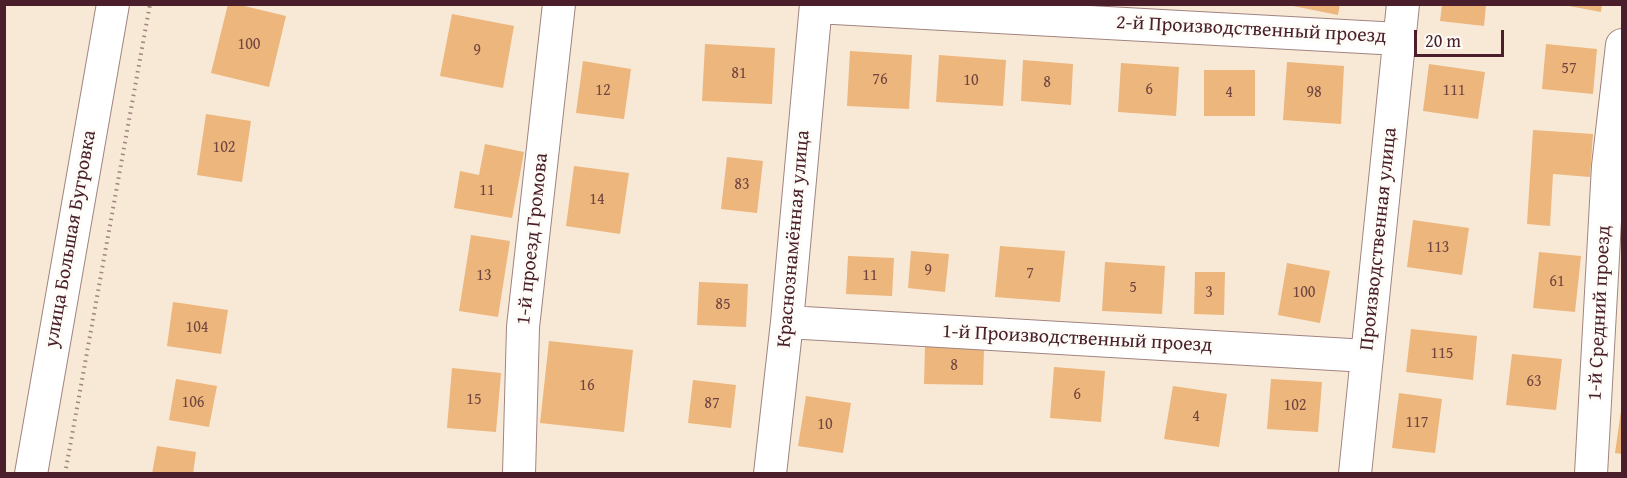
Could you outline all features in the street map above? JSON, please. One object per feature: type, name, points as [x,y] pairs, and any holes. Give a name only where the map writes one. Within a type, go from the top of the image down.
[{"type":"street","name":"улица Большая Бугровка","points":[[31,474],[114,4]]},
{"type":"street","name":"1-й проезд Громова","points":[[519,474],[523,327],[559,4]]},
{"type":"street","name":"Производственная улица","points":[[1355,474],[1403,4]]},
{"type":"street","name":"2-й Производственный проезд","points":[[816,6],[1112,13],[1399,39]]},
{"type":"street","name":"Краснознамённая улица","points":[[770,474],[787,322],[816,6]]},
{"type":"street","name":"1-й Средний проезд","points":[[1591,474],[1608,166],[1623,45]]},
{"type":"street","name":"1-й Производственный проезд","points":[[787,322],[1367,356]]},
{"type":"path","points":[[65,474],[150,4]]},
{"type":"building","points":[[228,4],[286,16],[269,87],[211,73]]},
{"type":"building","points":[[1283,4],[1340,4],[1338,15]]},
{"type":"building","points":[[1558,4],[1602,4],[1601,12]]},
{"type":"building","points":[[1442,5],[1486,5],[1484,26],[1440,21]]},
{"type":"building","points":[[452,14],[514,26],[503,88],[440,76]]},
{"type":"building","points":[[705,44],[775,48],[772,104],[702,101]]},
{"type":"building","points":[[1546,44],[1597,49],[1593,94],[1542,89]]},
{"type":"building","points":[[850,51],[912,55],[909,109],[847,106]]},
{"type":"building","points":[[939,55],[1006,60],[1003,106],[936,102]]},
{"type":"building","points":[[1023,60],[1073,64],[1071,105],[1021,101]]},
{"type":"building","points":[[583,61],[631,69],[624,119],[576,113]]},
{"type":"building","points":[[1287,62],[1344,66],[1341,124],[1283,120]]},
{"type":"building","points":[[1121,63],[1179,67],[1176,116],[1118,112]]},
{"type":"building","points":[[1429,64],[1485,72],[1478,119],[1423,111]]},
{"type":"building","points":[[1204,70],[1255,70],[1255,116],[1204,116]]},
{"type":"building","points":[[206,114],[251,121],[242,182],[197,175]]},
{"type":"building","points":[[1533,130],[1593,134],[1590,177],[1553,174],[1550,226],[1527,224]]},
{"type":"building","points":[[485,144],[524,152],[512,218],[454,208],[460,171],[479,175]]},
{"type":"building","points":[[727,157],[763,161],[757,213],[721,209]]},
{"type":"building","points":[[574,166],[629,173],[620,234],[566,226]]},
{"type":"building","points":[[1413,220],[1469,228],[1462,275],[1407,267]]},
{"type":"building","points":[[471,235],[510,241],[498,317],[459,311]]},
{"type":"building","points":[[1000,246],[1065,251],[1060,302],[995,297]]},
{"type":"building","points":[[911,251],[949,254],[945,292],[908,288]]},
{"type":"building","points":[[1539,252],[1581,256],[1575,312],[1533,308]]},
{"type":"building","points":[[848,256],[894,258],[892,296],[846,294]]},
{"type":"building","points":[[1105,262],[1165,266],[1162,314],[1102,311]]},
{"type":"building","points":[[1287,263],[1330,271],[1320,323],[1278,315]]},
{"type":"building","points":[[1195,272],[1225,272],[1224,315],[1194,314]]},
{"type":"building","points":[[699,282],[748,284],[746,327],[697,325]]},
{"type":"building","points":[[173,302],[228,310],[221,354],[167,346]]},
{"type":"building","points":[[1411,329],[1477,336],[1473,380],[1406,372]]},
{"type":"building","points":[[549,341],[633,350],[624,432],[540,423]]},
{"type":"building","points":[[925,346],[984,348],[983,385],[924,384]]},
{"type":"building","points":[[1512,354],[1562,359],[1556,410],[1506,405]]},
{"type":"building","points":[[1054,367],[1105,371],[1101,422],[1050,418]]},
{"type":"building","points":[[452,368],[501,373],[496,432],[447,428]]},
{"type":"building","points":[[176,379],[217,386],[209,427],[169,420]]},
{"type":"building","points":[[1271,379],[1322,382],[1318,432],[1267,429]]},
{"type":"building","points":[[693,380],[736,385],[731,428],[688,423]]},
{"type":"building","points":[[1173,386],[1227,394],[1219,447],[1164,439]]},
{"type":"building","points":[[1399,393],[1442,399],[1435,453],[1392,448]]},
{"type":"building","points":[[806,396],[851,403],[843,453],[798,446]]},
{"type":"building","points":[[1622,412],[1622,454],[1615,453]]},
{"type":"building","points":[[157,446],[196,452],[193,474],[152,474]]}]
